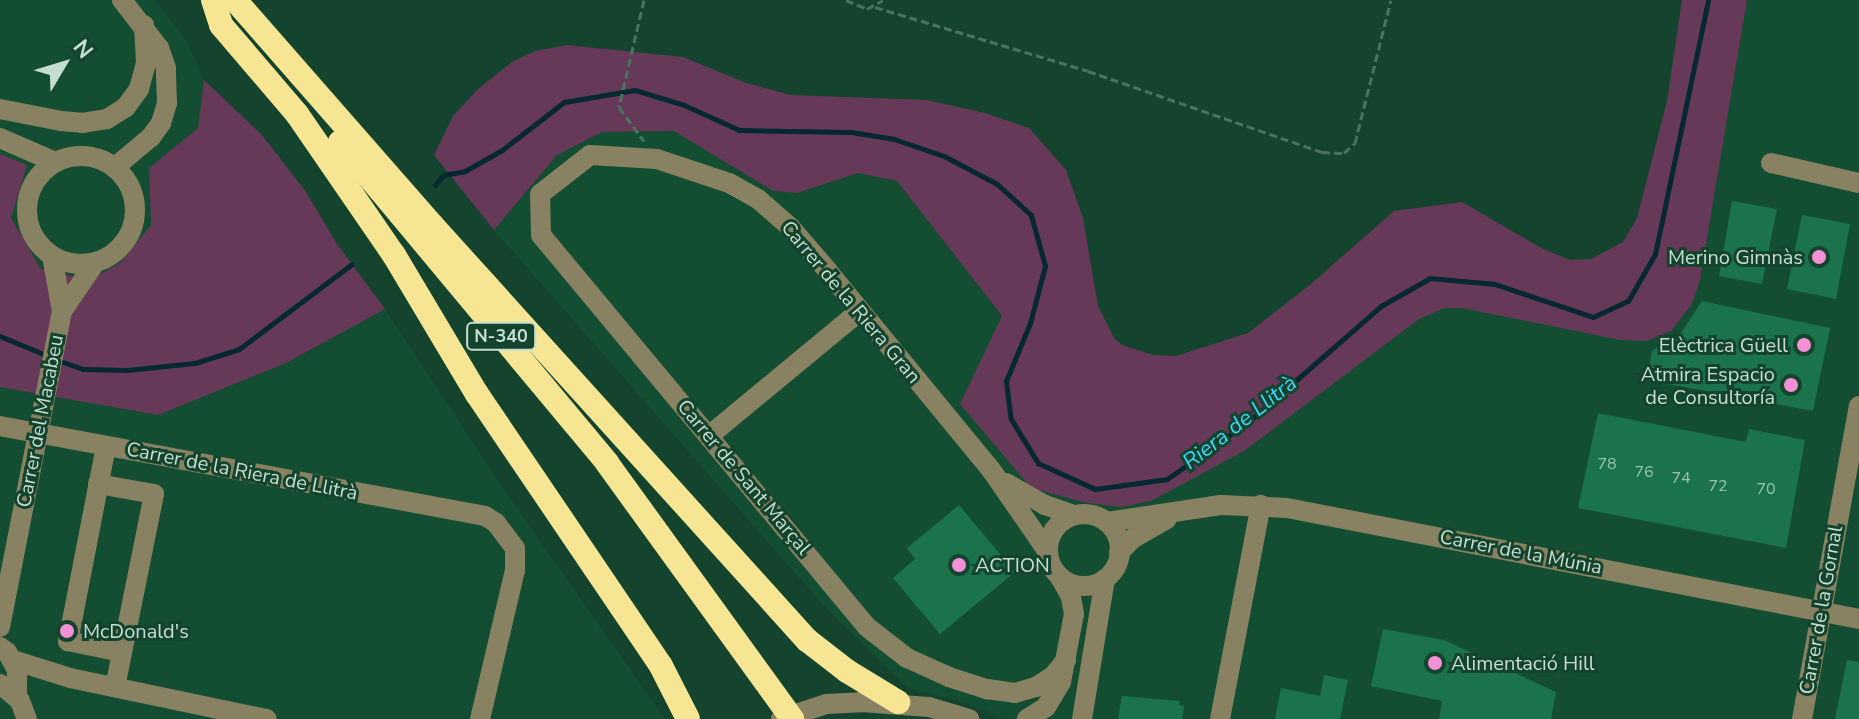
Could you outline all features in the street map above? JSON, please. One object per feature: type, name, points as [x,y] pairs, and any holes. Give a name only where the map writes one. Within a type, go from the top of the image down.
[{"type":"highway","points":[[213,0],[221,25],[297,114],[394,255],[477,394],[661,666],[688,719]]},
{"type":"highway","name":"N-340","points":[[222,0],[607,463],[792,719]]},
{"type":"highway","points":[[235,0],[807,640],[847,671],[898,702]]},
{"type":"street","points":[[115,167],[151,137],[161,123],[167,103],[166,68],[159,48],[122,0]]},
{"type":"street","points":[[0,109],[61,121],[107,119],[126,107],[139,89],[146,63],[144,25]]},
{"type":"street","points":[[0,138],[55,162]]},
{"type":"street","points":[[86,155],[115,167],[134,195],[132,229],[117,250],[95,263],[80,265],[52,256],[33,236],[26,208],[34,181],[55,162],[86,155]]},
{"type":"street","name":"Carrer de la Riera Gran","points":[[590,155],[657,159],[729,183],[758,199],[790,227],[992,471],[1027,517],[1048,552]]},
{"type":"street","name":"Carrer de Sant Marçal","points":[[590,155],[540,194],[541,235],[867,627],[907,658],[949,677],[1015,693],[1053,676],[1066,660]]},
{"type":"street","points":[[1771,163],[1859,183]]},
{"type":"street","name":"Carrer del Macabeu","points":[[52,256],[62,311]]},
{"type":"street","name":"Carrer del Macabeu","points":[[0,627],[62,311],[76,286],[95,263]]},
{"type":"street","points":[[710,435],[860,311]]},
{"type":"street","name":"Carrer de la Gornal","points":[[1802,719],[1821,611],[1853,463],[1859,406]]},
{"type":"street","name":"Carrer de la Riera de Llitrà","points":[[0,426],[485,516],[504,532],[515,548],[515,570],[480,719]]},
{"type":"street","points":[[106,446],[68,641],[121,652]]},
{"type":"street","name":"Carrer de la Riera Gran","points":[[992,471],[1016,490],[1074,515]]},
{"type":"street","points":[[98,484],[154,494],[115,687]]},
{"type":"street","name":"Carrer de la Múnia","points":[[1107,522],[1221,505],[1261,505],[1319,512],[1859,619]]},
{"type":"street","points":[[1220,719],[1261,505]]},
{"type":"street","name":"Carrer de la Múnia","points":[[1119,553],[1132,539],[1182,512]]},
{"type":"street","points":[[1027,719],[1046,707],[1061,682],[1074,614],[1071,597],[1060,577],[1048,552],[1049,538],[1057,525],[1081,513],[1107,522],[1117,534],[1119,553],[1112,573],[1087,586],[1060,577]]},
{"type":"street","points":[[1082,719],[1105,579]]},
{"type":"street","points":[[7,654],[115,687],[267,719]]},
{"type":"street","points":[[7,654],[18,678],[21,706]]},
{"type":"street","points":[[781,719],[826,704],[898,702],[969,719]]},
{"type":"path","points":[[644,0],[619,107],[657,159]]},
{"type":"path","points":[[846,0],[867,9],[883,0]]},
{"type":"path","points":[[875,7],[1088,71],[1322,152],[1344,153],[1355,143],[1391,0]]},
{"type":"shaded area","points":[[0,0],[155,0],[186,40],[204,80],[198,128],[149,168],[151,225],[121,262],[91,280],[41,269],[11,218],[27,166],[0,154]]},
{"type":"shaded area","points":[[1682,0],[1747,0],[1700,280],[1692,304],[1671,331],[1647,341],[1620,340],[1462,308],[1445,308],[1419,319],[1244,451],[1151,501],[1121,507],[1087,503],[1031,488],[960,404],[1002,316],[897,181],[858,173],[797,193],[773,191],[674,131],[602,132],[557,155],[494,230],[434,155],[453,116],[478,89],[512,62],[535,51],[567,45],[683,57],[746,83],[791,95],[926,100],[985,113],[1029,128],[1066,170],[1083,218],[1098,306],[1114,338],[1122,345],[1153,355],[1176,356],[1248,333],[1311,284],[1394,211],[1462,202],[1541,248],[1570,260],[1591,259],[1623,242],[1637,218],[1667,101]]},
{"type":"shaded area","points":[[1747,0],[1859,0],[1859,719],[1006,719],[960,701],[908,688],[824,606],[494,230],[557,155],[601,132],[674,131],[773,191],[797,193],[858,173],[897,181],[1002,317],[960,404],[1419,319],[1445,308],[1692,304],[1700,280]]},
{"type":"shaded area","points":[[204,80],[262,135],[306,192],[337,244],[385,309],[286,363],[158,415],[0,387],[0,154],[27,165],[11,218],[41,269],[91,280],[121,262],[151,225],[149,168],[198,128]]},
{"type":"shaded area","points":[[385,309],[500,484],[665,719],[0,719],[0,387],[158,415],[286,363]]},
{"type":"building","points":[[1732,201],[1777,209],[1762,284],[1719,276]]},
{"type":"building","name":"Merino Gimnàs","points":[[1802,215],[1850,224],[1836,299],[1787,289]]},
{"type":"building","points":[[1702,301],[1830,328],[1813,411],[1647,380],[1652,351],[1681,333]]},
{"type":"building","points":[[1598,413],[1746,442],[1749,429],[1805,440],[1786,548],[1578,508]]},
{"type":"building","name":"ACTION","points":[[959,505],[1015,572],[940,634],[893,578],[915,559],[907,548]]},
{"type":"building","name":"Alimentació Hill","points":[[1383,629],[1444,640],[1556,692],[1551,719],[1439,719],[1442,701],[1371,686]]},
{"type":"building","points":[[1847,660],[1859,662],[1859,719],[1835,719]]},
{"type":"building","points":[[1324,675],[1348,680],[1340,719],[1275,719],[1281,688],[1320,696]]},
{"type":"building","points":[[1122,696],[1180,701],[1179,705],[1184,706],[1182,719],[1118,719]]},
{"type":"waterway","name":"Riera de Llitrà","points":[[435,185],[443,175],[465,171],[502,150],[564,102],[635,90],[684,105],[739,130],[851,132],[894,139],[944,156],[997,184],[1031,215],[1045,266],[1030,323],[1006,381],[1011,419],[1038,463],[1095,489],[1167,479],[1247,423],[1381,306],[1430,278],[1495,284],[1593,317],[1628,301],[1655,254],[1708,0]]},
{"type":"waterway","name":"Riera de Llitrà","points":[[57,360],[83,369],[127,370],[195,363],[239,349],[352,264]]},
{"type":"waterway","name":"Riera de Llitrà","points":[[0,336],[48,356]]},
{"type":"place","name":"Merino Gimnàs","points":[[1819,257]]},
{"type":"place","name":"Elèctrica Güell","points":[[1804,345]]},
{"type":"place","name":"Atmira Espacio de Consultoría","points":[[1791,385]]},
{"type":"place","name":"ACTION","points":[[959,565]]},
{"type":"place","name":"McDonald's","points":[[67,631]]},
{"type":"place","name":"Alimentació Hill","points":[[1435,663]]}]
